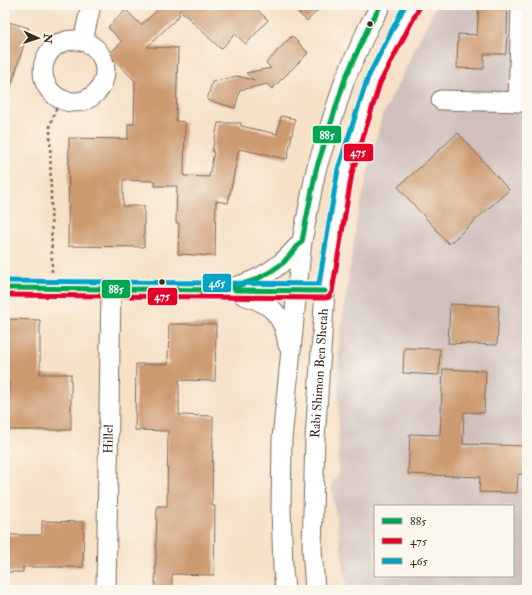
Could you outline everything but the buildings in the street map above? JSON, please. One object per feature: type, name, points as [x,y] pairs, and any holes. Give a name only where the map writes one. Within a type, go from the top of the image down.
[{"type":"street","points":[[84,41],[91,5]]},
{"type":"street","points":[[285,590],[281,508],[282,439],[302,241],[316,170],[345,79],[369,26],[381,5]]},
{"type":"street","name":"Rabi Shimon Ben Shetah","points":[[315,590],[312,548],[315,439],[325,291],[345,171],[374,80],[413,5]]},
{"type":"street","points":[[441,100],[522,102],[522,5]]},
{"type":"street","points":[[73,40],[84,41],[92,45],[102,57],[105,71],[104,81],[99,90],[83,101],[64,101],[60,98],[48,87],[44,77],[43,66],[47,56],[53,48],[62,42],[73,40]]},
{"type":"street","points":[[224,290],[255,280],[270,272],[283,263],[302,241]]},
{"type":"street","points":[[5,288],[325,291]]},
{"type":"street","name":"Hillel","points":[[106,590],[111,289]]},
{"type":"street","points":[[224,290],[255,298],[267,304],[276,313],[284,324],[290,363]]},
{"type":"path","points":[[52,288],[50,125],[60,98]]},
{"type":"shaded area","points":[[436,5],[527,5],[527,590],[347,590],[331,484],[338,475],[339,344],[357,218],[381,119]]},
{"type":"transit line","name":"885","points":[[5,288],[224,290],[255,280],[283,263],[302,241],[316,170],[345,79],[369,26],[381,5]]},
{"type":"transit line","name":"465","points":[[5,281],[319,284],[338,169],[368,77],[405,5]]},
{"type":"transit line","name":"475","points":[[5,295],[329,297],[332,292],[352,173],[380,83],[419,8]]},
{"type":"transit line","name":"885","points":[[235,290],[325,291]]}]
